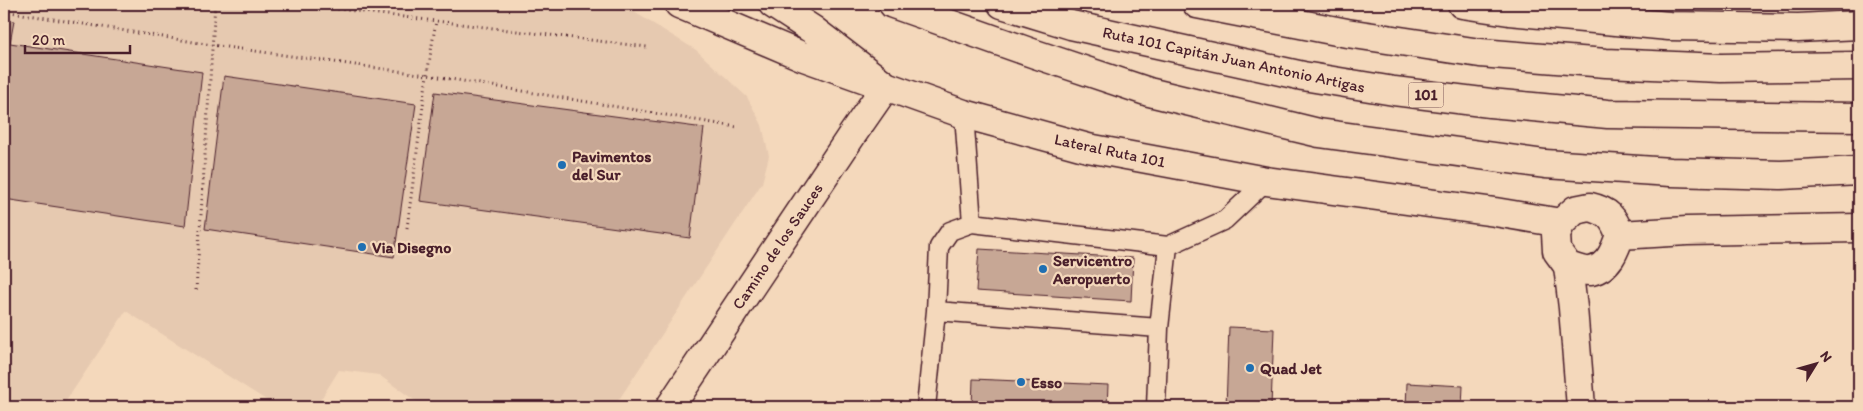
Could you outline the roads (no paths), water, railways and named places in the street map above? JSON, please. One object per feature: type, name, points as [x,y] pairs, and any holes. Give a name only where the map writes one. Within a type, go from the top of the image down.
[{"type":"main road","name":"Lateral Ruta 101","points":[[679,4],[804,56],[964,114],[1088,148],[1266,181],[1495,212],[1561,223]]},
{"type":"main road","points":[[773,4],[813,30],[886,86]]},
{"type":"main road","points":[[893,4],[1149,92],[1319,133],[1545,164],[1670,172],[1782,175],[1859,171]]},
{"type":"main road","name":"Ruta 101 Capitán Juan Antonio Artigas","points":[[1002,4],[1071,25],[1303,76],[1394,91],[1490,103],[1608,114],[1859,116]]},
{"type":"main road","points":[[1197,4],[1347,33],[1480,53],[1606,63],[1721,68],[1859,66]]},
{"type":"main road","points":[[1462,4],[1518,12],[1669,26],[1798,28],[1859,25]]},
{"type":"main road","name":"Camino de los Sauces","points":[[670,407],[886,86]]},
{"type":"main road","points":[[1590,207],[1604,210],[1616,223],[1620,235],[1612,257],[1599,268],[1579,269],[1557,250],[1556,234],[1561,223],[1574,210],[1590,207]]},
{"type":"main road","points":[[1620,235],[1687,231],[1859,228]]},
{"type":"main road","points":[[1579,269],[1573,308],[1581,407]]},
{"type":"lane","points":[[964,114],[972,224]]},
{"type":"lane","points":[[926,407],[936,311],[939,247],[950,232],[972,224],[1168,246],[1225,220],[1266,181]]},
{"type":"lane","points":[[1156,407],[1159,328],[1168,246]]},
{"type":"lane","points":[[936,311],[1159,328]]},
{"type":"place","name":"Pavimentos del Sur","points":[[562,165]]},
{"type":"place","name":"Via Disegno","points":[[362,247]]},
{"type":"place","name":"Servicentro Aeropuerto","points":[[1043,269]]},
{"type":"place","name":"Quad Jet","points":[[1250,368]]},
{"type":"place","name":"Esso","points":[[1021,382]]}]
